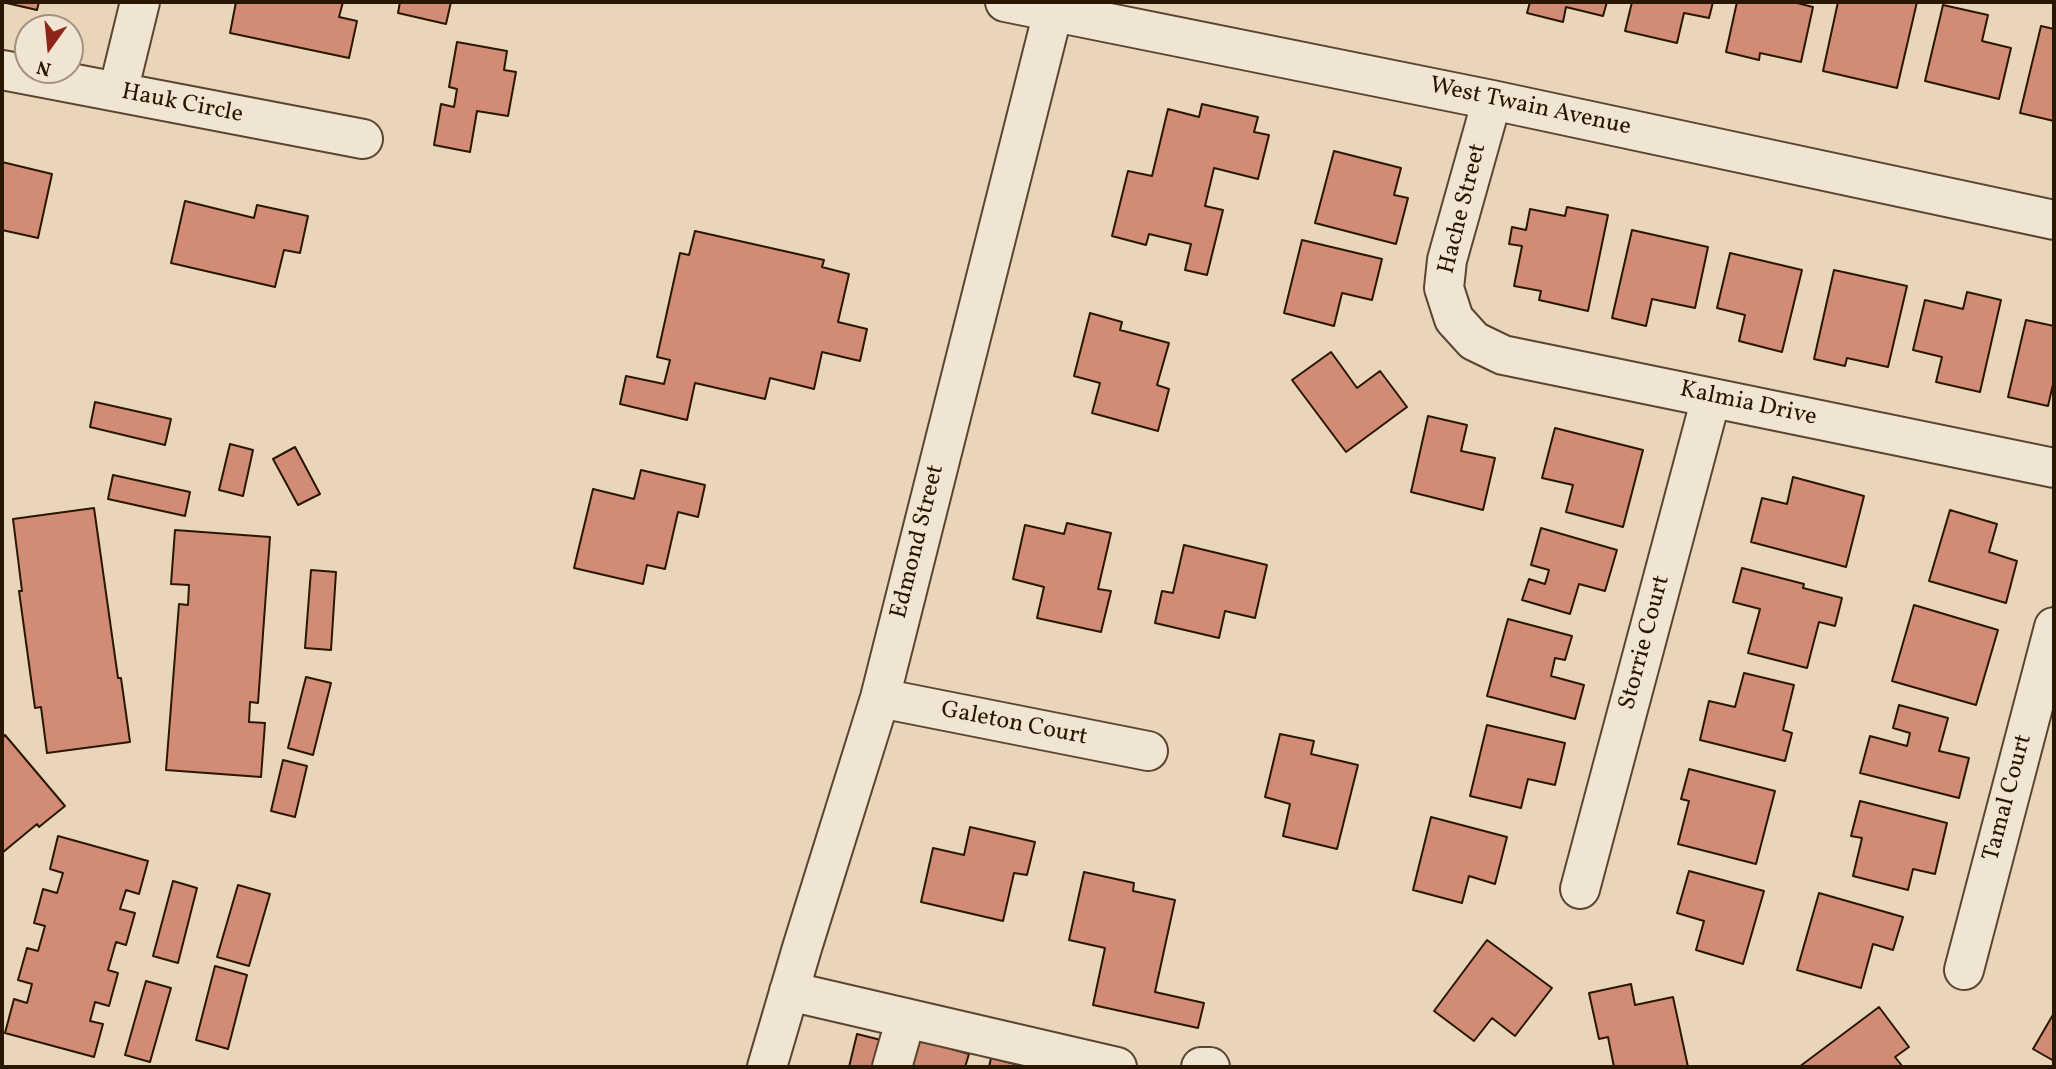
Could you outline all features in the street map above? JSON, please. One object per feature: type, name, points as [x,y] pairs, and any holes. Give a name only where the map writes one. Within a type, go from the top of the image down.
[{"type":"street","points":[[118,92],[140,2]]},
{"type":"street","name":"West Twain Avenue","points":[[1005,2],[1492,100],[2054,220]]},
{"type":"street","name":"Edmond Street","points":[[767,1067],[880,698],[1054,12]]},
{"type":"street","name":"Hauk Circle","points":[[2,70],[363,139]]},
{"type":"street","name":"Hache Street","points":[[1454,319],[1444,289],[1447,260],[1492,100]]},
{"type":"street","name":"Kalmia Drive","points":[[1454,319],[1474,341],[1503,355],[2054,468]]},
{"type":"street","name":"Storrie Court","points":[[1580,889],[1711,397]]},
{"type":"street","name":"Tamal Court","points":[[1964,970],[2054,627]]},
{"type":"street","name":"Galeton Court","points":[[880,698],[1148,751]]},
{"type":"street","points":[[789,991],[1117,1067]]},
{"type":"street","points":[[892,1067],[906,1018]]},
{"type":"street","points":[[1201,1067],[1210,1067]]},
{"type":"building","points":[[2,2],[39,2],[37,10]]},
{"type":"building","points":[[236,2],[343,2],[339,17],[357,21],[349,58],[230,33]]},
{"type":"building","points":[[400,2],[451,2],[446,24],[398,13]]},
{"type":"building","points":[[1530,2],[1607,2],[1603,16],[1566,7],[1563,22],[1527,13]]},
{"type":"building","points":[[1632,2],[1713,2],[1709,18],[1684,13],[1677,43],[1625,31]]},
{"type":"building","points":[[1737,2],[1793,2],[1813,7],[1801,62],[1760,53],[1759,60],[1726,52]]},
{"type":"building","points":[[1838,2],[1917,2],[1897,88],[1823,71]]},
{"type":"building","points":[[1943,5],[1988,15],[1982,41],[2011,48],[1999,99],[1925,81]]},
{"type":"building","points":[[2041,26],[2054,29],[2054,121],[2020,113]]},
{"type":"building","points":[[457,42],[507,51],[504,70],[516,72],[508,116],[477,111],[470,152],[434,145],[441,104],[454,107],[457,89],[449,87]]},
{"type":"building","points":[[1202,104],[1258,117],[1254,132],[1269,135],[1258,179],[1214,168],[1205,206],[1223,210],[1207,275],[1185,270],[1191,244],[1149,234],[1146,245],[1112,236],[1128,171],[1152,176],[1168,109],[1199,117]]},
{"type":"building","points":[[1334,151],[1401,168],[1394,195],[1408,198],[1396,244],[1315,223]]},
{"type":"building","points":[[2,162],[52,174],[38,238],[2,230]]},
{"type":"building","points":[[185,201],[254,218],[257,205],[308,216],[300,253],[284,250],[275,287],[171,263]]},
{"type":"building","points":[[1567,207],[1608,215],[1588,311],[1539,300],[1541,291],[1514,286],[1522,246],[1509,244],[1512,227],[1526,230],[1530,209],[1565,216]]},
{"type":"building","points":[[1632,230],[1708,247],[1695,308],[1652,299],[1646,326],[1612,318]]},
{"type":"building","points":[[695,231],[824,260],[822,267],[849,274],[838,322],[867,329],[860,361],[822,352],[814,389],[770,378],[765,399],[695,383],[687,420],[620,404],[626,376],[664,384],[670,360],[657,357],[680,253],[689,255]]},
{"type":"building","points":[[1302,240],[1382,259],[1372,300],[1342,293],[1334,326],[1284,313]]},
{"type":"building","points":[[1730,253],[1802,270],[1782,352],[1739,341],[1745,315],[1717,308]]},
{"type":"building","points":[[1834,270],[1907,286],[1888,367],[1847,358],[1845,366],[1814,359]]},
{"type":"building","points":[[1967,292],[2001,300],[1980,392],[1936,382],[1942,357],[1913,350],[1925,300],[1963,309]]},
{"type":"building","points":[[1090,313],[1122,322],[1120,330],[1169,343],[1157,385],[1169,389],[1158,431],[1092,413],[1100,383],[1074,376]]},
{"type":"building","points":[[2026,320],[2054,326],[2054,380],[2048,406],[2008,397]]},
{"type":"building","points":[[1331,352],[1357,388],[1380,371],[1407,407],[1346,452],[1292,380]]},
{"type":"building","points":[[95,402],[171,419],[165,445],[90,427]]},
{"type":"building","points":[[1428,416],[1467,425],[1461,451],[1495,458],[1483,510],[1411,492]]},
{"type":"building","points":[[1555,428],[1643,450],[1623,527],[1566,512],[1573,485],[1542,478]]},
{"type":"building","points":[[230,444],[253,450],[243,496],[219,490]]},
{"type":"building","points":[[295,447],[320,494],[298,505],[273,459]]},
{"type":"building","points":[[641,470],[705,485],[698,517],[678,512],[665,569],[647,565],[643,584],[574,568],[593,489],[634,499]]},
{"type":"building","points":[[113,475],[190,492],[185,516],[108,499]]},
{"type":"building","points":[[1793,477],[1864,496],[1846,567],[1751,542],[1762,498],[1787,504]]},
{"type":"building","points":[[94,508],[118,678],[121,678],[130,742],[47,753],[41,707],[35,708],[19,591],[22,591],[13,519]]},
{"type":"building","points":[[1950,510],[1997,524],[1989,552],[2017,561],[2006,603],[1929,581]]},
{"type":"building","points":[[1067,523],[1111,533],[1098,589],[1111,591],[1101,632],[1037,618],[1044,587],[1013,579],[1025,525],[1064,534]]},
{"type":"building","points":[[1541,528],[1617,550],[1605,591],[1579,584],[1570,614],[1522,600],[1529,579],[1545,584],[1549,570],[1531,565]]},
{"type":"building","points":[[175,530],[270,537],[258,703],[250,702],[249,722],[265,723],[261,777],[166,770],[179,604],[188,605],[189,585],[171,584]]},
{"type":"building","points":[[1184,545],[1267,565],[1255,618],[1225,611],[1219,638],[1155,623],[1162,591],[1173,593]]},
{"type":"building","points":[[1742,568],[1804,584],[1803,588],[1842,598],[1835,626],[1819,622],[1807,668],[1748,653],[1760,609],[1733,602]]},
{"type":"building","points":[[311,570],[336,572],[331,650],[305,648]]},
{"type":"building","points":[[1914,605],[1998,630],[1976,705],[1892,681]]},
{"type":"building","points":[[1508,619],[1572,636],[1565,660],[1555,658],[1551,676],[1584,685],[1575,719],[1487,696]]},
{"type":"building","points":[[1744,673],[1794,685],[1783,730],[1792,733],[1785,761],[1700,740],[1709,701],[1735,707]]},
{"type":"building","points":[[306,677],[331,683],[313,755],[288,748]]},
{"type":"building","points":[[1899,705],[1948,718],[1939,751],[1969,758],[1959,798],[1860,773],[1870,736],[1907,746],[1910,733],[1893,728]]},
{"type":"building","points":[[1487,725],[1565,743],[1555,785],[1528,779],[1521,808],[1470,796]]},
{"type":"building","points":[[1280,734],[1314,741],[1311,754],[1358,765],[1337,849],[1283,836],[1290,804],[1265,797]]},
{"type":"building","points":[[5,735],[65,806],[39,827],[37,824],[2,853],[2,738]]},
{"type":"building","points":[[283,760],[307,766],[295,817],[271,811]]},
{"type":"building","points":[[1689,769],[1775,791],[1756,864],[1678,844],[1689,801],[1681,799]]},
{"type":"building","points":[[1860,801],[1947,823],[1935,874],[1913,869],[1908,890],[1853,876],[1862,838],[1851,836]]},
{"type":"building","points":[[1431,817],[1507,837],[1495,884],[1469,876],[1462,903],[1413,890]]},
{"type":"building","points":[[970,827],[1035,842],[1027,875],[1014,873],[1003,921],[921,902],[933,848],[964,855]]},
{"type":"building","points":[[58,836],[148,861],[139,894],[126,890],[120,909],[135,913],[126,945],[116,942],[108,970],[118,973],[109,1006],[95,1002],[90,1021],[103,1024],[94,1057],[5,1033],[14,999],[27,1003],[32,984],[18,980],[27,948],[38,951],[45,926],[34,923],[43,889],[57,893],[63,873],[50,869]]},
{"type":"building","points":[[1689,871],[1764,891],[1743,964],[1696,950],[1704,921],[1677,913]]},
{"type":"building","points":[[1084,872],[1134,883],[1133,891],[1175,900],[1155,992],[1204,1003],[1198,1028],[1093,1005],[1105,948],[1069,940]]},
{"type":"building","points":[[173,881],[197,888],[178,963],[153,956]]},
{"type":"building","points":[[238,885],[270,894],[249,966],[217,957]]},
{"type":"building","points":[[1819,893],[1903,917],[1893,950],[1873,944],[1861,988],[1797,970]]},
{"type":"building","points":[[1487,940],[1552,988],[1515,1036],[1492,1018],[1474,1041],[1434,1011]]},
{"type":"building","points":[[215,966],[247,975],[228,1049],[196,1040]]},
{"type":"building","points":[[146,981],[171,988],[150,1062],[125,1055]]},
{"type":"building","points":[[1631,984],[1635,1005],[1673,997],[1688,1067],[1614,1067],[1608,1037],[1599,1039],[1589,993]]},
{"type":"building","points":[[1879,1007],[1909,1047],[1895,1057],[1903,1067],[1799,1067]]},
{"type":"building","points":[[2054,1013],[2054,1061],[2033,1049]]},
{"type":"building","points":[[857,1034],[885,1041],[878,1067],[849,1067]]},
{"type":"building","points":[[913,1038],[969,1054],[965,1067],[905,1067]]},
{"type":"building","points":[[991,1058],[1027,1067],[989,1067]]}]
